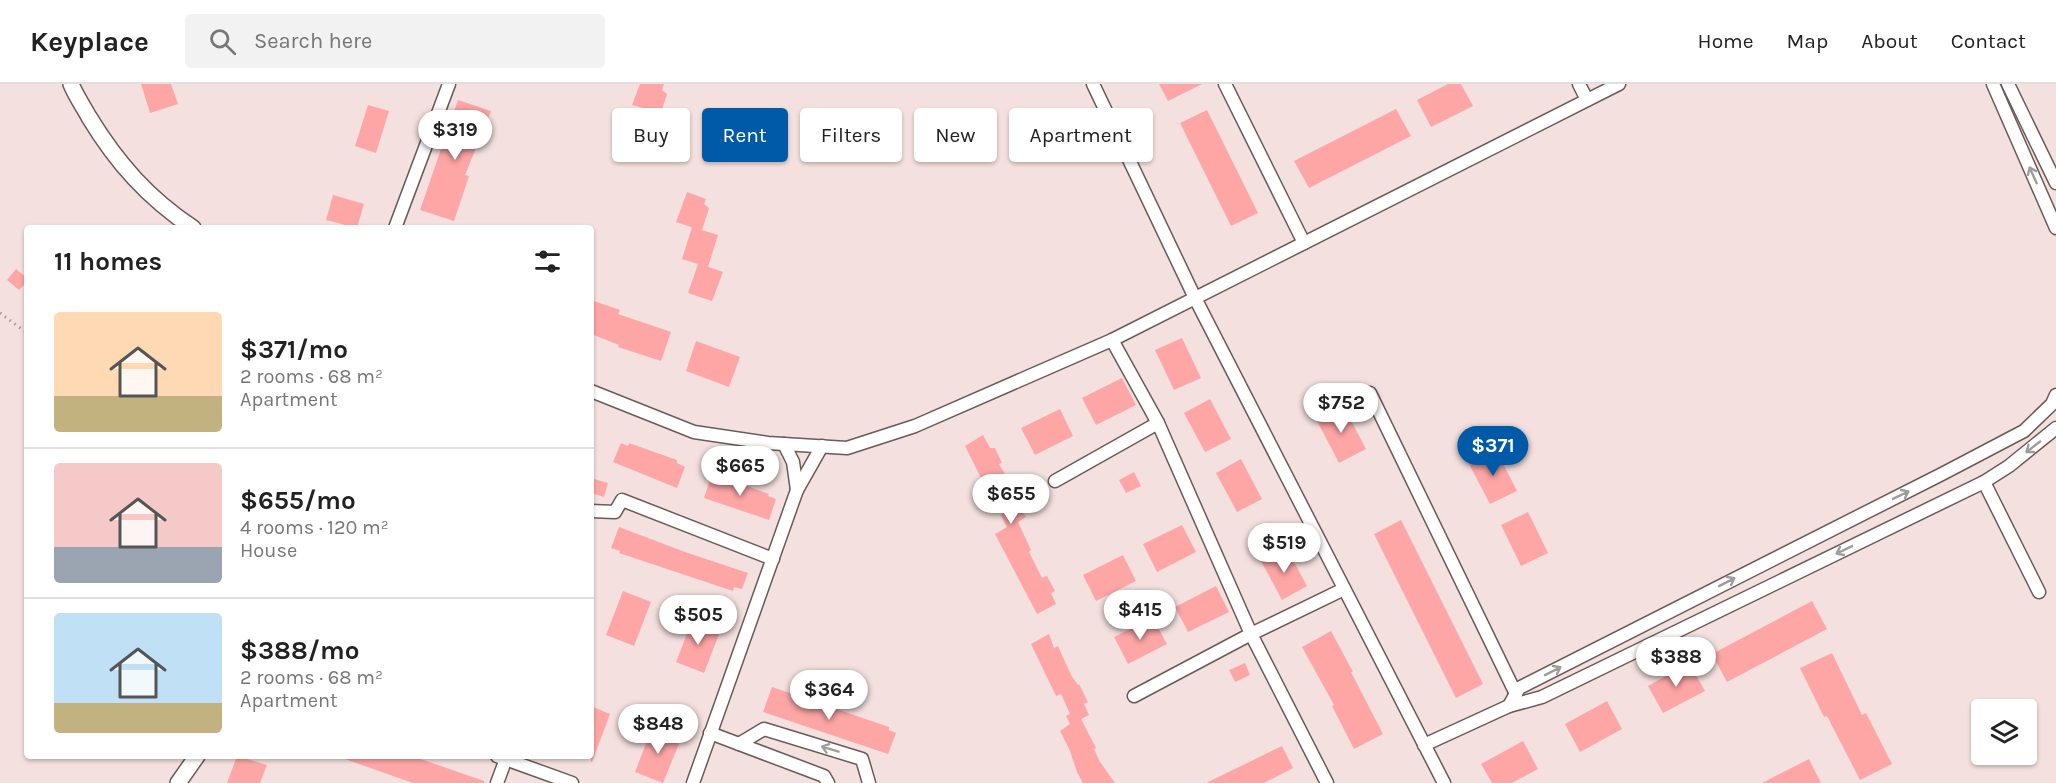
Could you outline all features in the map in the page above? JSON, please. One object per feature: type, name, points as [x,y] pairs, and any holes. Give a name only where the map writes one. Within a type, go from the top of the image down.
[{"type":"street","points":[[71,84],[100,134],[129,175],[188,225]]},
{"type":"street","points":[[396,225],[449,84]]},
{"type":"street","points":[[1093,84],[1195,298],[1444,783]]},
{"type":"street","points":[[1225,84],[1304,243]]},
{"type":"street","points":[[1579,84],[1587,100]]},
{"type":"street","points":[[594,392],[694,432],[784,444],[847,448],[915,426],[1112,340],[1619,84]]},
{"type":"street","points":[[1993,84],[2056,228]]},
{"type":"street","points":[[2008,84],[2056,183]]},
{"type":"street","points":[[1112,340],[1158,423],[1251,634],[1327,783]]},
{"type":"street","points":[[1370,393],[1516,694]]},
{"type":"street","points":[[1509,706],[1520,688],[2024,431],[2052,404],[2056,395]]},
{"type":"street","points":[[1055,481],[1158,423]]},
{"type":"street","points":[[1424,745],[1509,706],[1542,697],[1984,482],[2056,428]]},
{"type":"street","points":[[784,444],[793,462],[797,490]]},
{"type":"street","points":[[693,783],[797,490],[822,446]]},
{"type":"street","points":[[1984,482],[2039,592]]},
{"type":"street","points":[[594,511],[615,512],[622,500],[773,559]]},
{"type":"street","points":[[1134,696],[1251,634],[1344,589]]},
{"type":"street","points":[[739,744],[764,729],[861,759],[869,783]]},
{"type":"street","points":[[710,733],[824,776],[828,783]]},
{"type":"street","points":[[178,783],[195,759]]},
{"type":"street","points":[[497,783],[503,759]]},
{"type":"street","points":[[508,759],[572,783]]},
{"type":"path","points":[[0,313],[24,331]]},
{"type":"building","points":[[141,84],[171,84],[178,104],[150,113]]},
{"type":"building","points":[[640,84],[664,84],[662,90],[667,94],[663,108],[643,108],[632,105]]},
{"type":"building","points":[[1159,84],[1202,84],[1168,101]]},
{"type":"building","points":[[1448,84],[1461,84],[1473,106],[1431,127],[1417,100]]},
{"type":"building","points":[[458,100],[491,111],[465,175],[469,176],[454,221],[420,210]]},
{"type":"building","points":[[368,105],[389,111],[376,153],[355,146]]},
{"type":"building","points":[[1396,109],[1411,136],[1309,188],[1294,161]]},
{"type":"building","points":[[1207,110],[1258,213],[1231,226],[1180,123]]},
{"type":"building","points":[[687,192],[706,199],[704,204],[709,208],[702,230],[718,235],[708,267],[723,272],[712,301],[688,293],[698,264],[682,259],[692,227],[676,222]]},
{"type":"building","points":[[333,195],[364,204],[358,225],[345,225],[326,220]]},
{"type":"building","points":[[16,269],[24,276],[24,285],[19,290],[7,280]]},
{"type":"building","points":[[594,301],[620,310],[618,314],[671,332],[661,361],[618,347],[619,345],[594,335]]},
{"type":"building","points":[[1182,338],[1201,378],[1174,390],[1155,350]]},
{"type":"building","points":[[696,341],[740,357],[729,387],[686,371]]},
{"type":"building","points":[[1122,378],[1136,405],[1096,425],[1082,398]]},
{"type":"building","points":[[1210,399],[1231,439],[1205,452],[1184,413]]},
{"type":"building","points":[[1343,405],[1366,449],[1339,463],[1316,419]]},
{"type":"building","points":[[1060,409],[1073,436],[1035,455],[1021,428]]},
{"type":"building","points":[[983,435],[990,448],[995,448],[1002,463],[999,464],[1015,488],[1022,505],[1019,506],[1026,517],[1018,522],[1031,550],[1029,552],[1042,578],[1047,576],[1055,591],[1051,593],[1056,604],[1037,614],[995,534],[1007,527],[1001,516],[1003,513],[995,498],[991,498],[965,446]]},
{"type":"building","points":[[621,443],[628,446],[629,443],[677,460],[677,463],[685,467],[677,488],[613,462]]},
{"type":"building","points":[[1496,450],[1517,491],[1490,504],[1469,464]]},
{"type":"building","points":[[1241,459],[1262,499],[1237,512],[1216,473]]},
{"type":"building","points":[[1134,472],[1141,486],[1126,493],[1119,480]]},
{"type":"building","points":[[720,476],[769,494],[768,496],[776,499],[769,520],[704,498],[711,477],[718,479]]},
{"type":"building","points":[[594,479],[608,483],[604,497],[594,494]]},
{"type":"building","points":[[1528,512],[1548,553],[1521,566],[1501,525]]},
{"type":"building","points":[[1401,520],[1483,684],[1456,698],[1374,534]]},
{"type":"building","points":[[1182,525],[1196,552],[1157,572],[1143,544]]},
{"type":"building","points":[[619,527],[748,573],[742,589],[734,587],[733,591],[619,553],[620,551],[611,548]]},
{"type":"building","points":[[1286,547],[1307,586],[1282,600],[1261,561]]},
{"type":"building","points":[[1123,555],[1136,581],[1096,601],[1083,575]]},
{"type":"building","points":[[1216,586],[1229,612],[1188,632],[1175,607]]},
{"type":"building","points":[[623,591],[651,602],[634,646],[606,635]]},
{"type":"building","points":[[1812,601],[1827,629],[1727,682],[1712,654]]},
{"type":"building","points":[[693,618],[721,629],[704,673],[676,662]]},
{"type":"building","points":[[1153,618],[1167,644],[1128,664],[1114,637]]},
{"type":"building","points":[[1331,631],[1383,734],[1354,749],[1332,706],[1334,705],[1302,647]]},
{"type":"building","points":[[1049,634],[1054,648],[1058,646],[1071,675],[1079,684],[1088,702],[1084,704],[1089,715],[1081,719],[1096,748],[1094,749],[1100,762],[1115,783],[1083,783],[1077,772],[1060,731],[1070,724],[1066,716],[1070,714],[1061,694],[1056,696],[1031,644]]},
{"type":"building","points":[[1832,653],[1862,715],[1866,713],[1892,764],[1860,780],[1827,716],[1824,717],[1800,668]]},
{"type":"building","points":[[1245,663],[1250,675],[1235,682],[1229,670]]},
{"type":"building","points":[[1689,663],[1705,691],[1663,713],[1648,686]]},
{"type":"building","points":[[772,687],[889,727],[889,730],[896,733],[888,754],[763,712]]},
{"type":"building","points":[[1607,701],[1622,729],[1580,752],[1565,724]]},
{"type":"building","points":[[594,707],[610,714],[594,757]]},
{"type":"building","points":[[652,728],[681,739],[663,783],[635,772]]},
{"type":"building","points":[[1523,741],[1538,769],[1512,783],[1492,783],[1481,764]]},
{"type":"building","points":[[1282,746],[1293,768],[1264,783],[1206,783]]},
{"type":"building","points":[[236,759],[247,759],[267,765],[260,783],[227,783]]},
{"type":"building","points":[[345,759],[421,759],[484,781],[484,783],[413,783]]},
{"type":"building","points":[[1809,759],[1821,783],[1762,783]]}]
